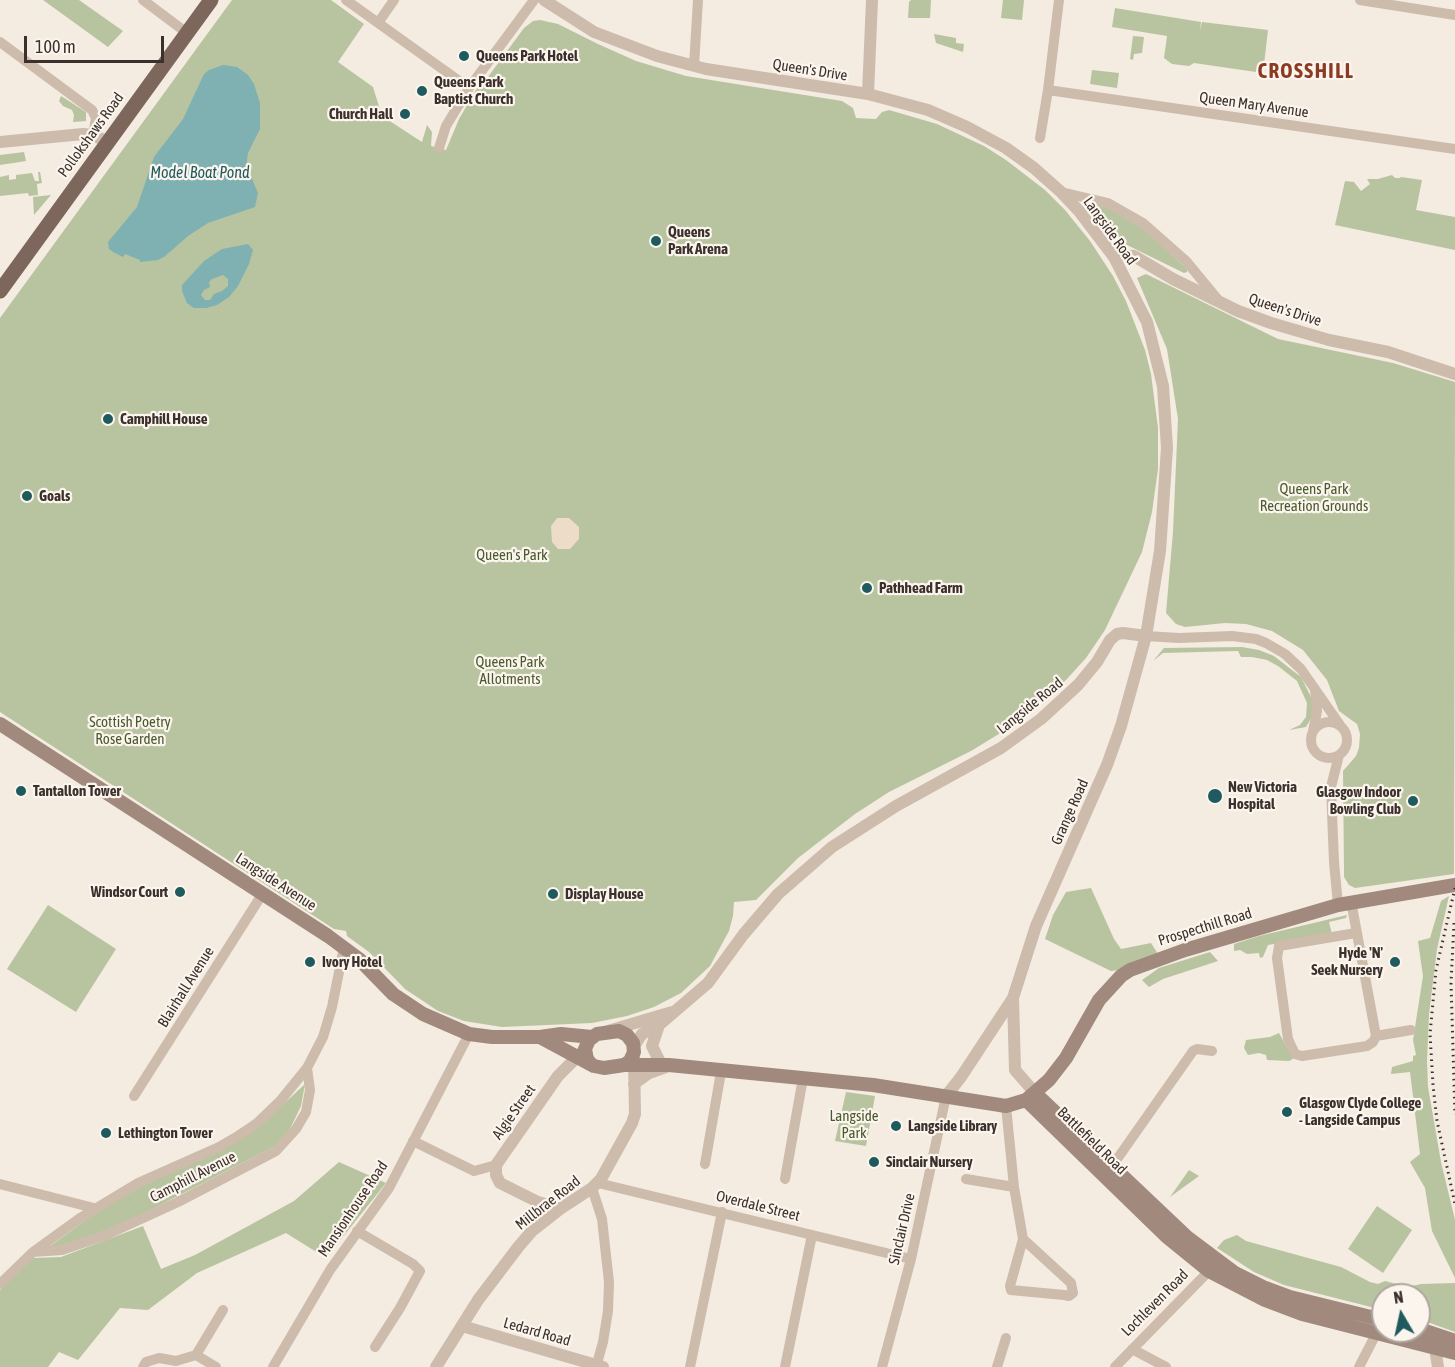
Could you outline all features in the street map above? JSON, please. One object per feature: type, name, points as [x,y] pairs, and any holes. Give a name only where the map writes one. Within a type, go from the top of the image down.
[{"type":"main road","name":"Pollokshaws Road","points":[[0,291],[211,0]]},
{"type":"main road","name":"Langside Avenue","points":[[0,724],[344,947],[403,1001],[434,1020],[469,1034],[492,1037],[540,1037],[561,1034],[585,1048],[591,1064],[604,1068],[632,1056]]},
{"type":"main road","name":"Prospecthill Road","points":[[1030,1097],[1059,1069],[1099,1000],[1121,976],[1142,965],[1165,956],[1344,903],[1451,886]]},
{"type":"main road","points":[[585,1048],[608,1031],[624,1033],[631,1039],[632,1056],[665,1064],[722,1072],[873,1085],[1006,1106],[1030,1097]]},
{"type":"main road","name":"Langside Avenue","points":[[540,1037],[559,1046],[585,1048]]},
{"type":"main road","name":"Battlefield Road","points":[[1030,1097],[1108,1172],[1187,1237],[1212,1266],[1263,1287],[1371,1321]]},
{"type":"main road","points":[[1431,1333],[1450,1339]]},
{"type":"main road","points":[[1435,1348],[1450,1339]]},
{"type":"main road","name":"Battlefield Road","points":[[1424,1343],[1455,1353]]},
{"type":"street","points":[[142,0],[187,33]]},
{"type":"street","points":[[346,0],[469,88]]},
{"type":"street","points":[[378,23],[394,0]]},
{"type":"street","points":[[439,148],[446,126],[469,88],[534,0]]},
{"type":"street","name":"Queen's Drive","points":[[544,0],[582,26],[607,38],[657,56],[694,66],[867,94],[928,110],[967,126],[1017,156],[1061,192]]},
{"type":"street","points":[[694,66],[698,0]]},
{"type":"street","points":[[867,94],[872,0]]},
{"type":"street","points":[[1040,138],[1059,0]]},
{"type":"street","points":[[1360,0],[1455,15]]},
{"type":"street","points":[[0,42],[92,110],[96,118],[93,135]]},
{"type":"street","name":"Queen Mary Avenue","points":[[1048,90],[1455,149]]},
{"type":"street","points":[[0,142],[73,134],[93,135],[108,142]]},
{"type":"street","points":[[1061,192],[1108,203],[1143,223],[1172,246],[1219,301]]},
{"type":"street","name":"Langside Road","points":[[632,1056],[642,1034],[659,1025],[708,983],[743,935],[778,894],[832,847],[896,806],[994,753],[1033,725],[1078,685],[1097,662],[1110,640],[1117,634],[1146,636],[1160,551],[1167,448],[1163,386],[1147,322],[1114,257],[1097,233],[1061,192]]},
{"type":"street","name":"Queen's Drive","points":[[1114,257],[1134,256],[1173,279],[1271,323],[1299,332],[1388,352],[1455,374]]},
{"type":"street","points":[[1146,636],[1178,638],[1232,636],[1256,639],[1276,648],[1305,673],[1344,729],[1348,740],[1343,751],[1333,757],[1322,756]]},
{"type":"street","name":"Grange Road","points":[[946,1096],[1013,998],[1036,926],[1111,755],[1146,636]]},
{"type":"street","points":[[1315,690],[1317,711],[1311,742],[1313,748],[1322,756],[1331,787],[1334,862],[1344,903],[1356,933],[1376,1036],[1367,1046],[1302,1056],[1295,1054],[1288,1039],[1277,958],[1279,946],[1356,933]]},
{"type":"street","points":[[1313,731],[1317,726],[1328,722],[1340,725]]},
{"type":"street","points":[[1331,787],[1339,755]]},
{"type":"street","name":"Blairhall Avenue","points":[[134,1096],[263,893]]},
{"type":"street","name":"Camphill Avenue","points":[[0,1284],[33,1252],[94,1208],[145,1180],[219,1147],[256,1124],[276,1106],[307,1068],[328,1024],[344,947]]},
{"type":"street","name":"Grange Road","points":[[1013,998],[1015,1070],[1030,1097]]},
{"type":"street","name":"Langside Road","points":[[608,1031],[673,1011]]},
{"type":"street","points":[[634,1084],[665,1064],[652,1046],[659,1025]]},
{"type":"street","points":[[1376,1036],[1411,1030]]},
{"type":"street","name":"Mansionhouse Road","points":[[273,1367],[330,1270],[389,1188],[469,1034]]},
{"type":"street","points":[[558,1076],[561,1058],[559,1046]]},
{"type":"street","name":"Algie Street","points":[[496,1165],[558,1076],[585,1048]]},
{"type":"street","points":[[1108,1172],[1193,1051],[1197,1049],[1212,1051]]},
{"type":"street","name":"Millbrae Road","points":[[436,1367],[493,1278],[532,1232],[560,1209],[595,1186],[635,1114],[632,1056]]},
{"type":"street","name":"Camphill Avenue","points":[[33,1252],[62,1250],[106,1235],[169,1206],[276,1151],[296,1129],[306,1112],[310,1090],[307,1068]]},
{"type":"street","points":[[705,1164],[722,1072]]},
{"type":"street","points":[[785,1179],[803,1078]]},
{"type":"street","name":"Sinclair Drive","points":[[882,1367],[911,1259],[946,1096]]},
{"type":"street","points":[[1006,1106],[1014,1187],[1023,1239],[1010,1286],[1011,1290],[1069,1296],[1072,1293],[1071,1284],[1023,1239]]},
{"type":"street","points":[[413,1141],[474,1171],[496,1165],[496,1174],[500,1183],[538,1202],[560,1209]]},
{"type":"street","points":[[966,1179],[1014,1187]]},
{"type":"street","points":[[0,1185],[94,1208]]},
{"type":"street","points":[[595,1186],[602,1218],[608,1274],[608,1311],[599,1366]]},
{"type":"street","name":"Overdale Street","points":[[595,1186],[722,1212],[911,1259]]},
{"type":"street","points":[[532,1232],[540,1217],[538,1202]]},
{"type":"street","points":[[690,1367],[722,1212]]},
{"type":"street","points":[[357,1232],[420,1270],[400,1308],[375,1347]]},
{"type":"street","points":[[785,1367],[812,1235]]},
{"type":"street","name":"Lochleven Road","points":[[1115,1367],[1212,1266]]},
{"type":"street","points":[[143,1367],[146,1362],[159,1358],[176,1361],[196,1355],[223,1310]]},
{"type":"street","name":"Ledard Road","points":[[462,1326],[599,1366]]},
{"type":"street","points":[[997,1367],[1006,1338]]},
{"type":"street","points":[[1359,1367],[1371,1342]]},
{"type":"street","points":[[1435,1348],[1438,1367]]},
{"type":"street","points":[[1132,1349],[1166,1367]]},
{"type":"street","points":[[196,1355],[216,1367]]},
{"type":"green space","points":[[43,0],[79,0],[123,31],[108,47]]},
{"type":"green space","name":"Queen's Park","points":[[232,0],[331,0],[364,24],[338,62],[373,87],[382,116],[422,142],[427,125],[432,132],[431,146],[446,150],[459,119],[480,83],[485,81],[524,28],[533,21],[540,20],[558,24],[636,61],[686,76],[842,101],[853,108],[856,118],[876,119],[882,112],[889,110],[937,124],[984,146],[1045,190],[1090,241],[1126,301],[1145,350],[1151,374],[1158,428],[1158,469],[1152,512],[1142,552],[1105,630],[1086,658],[1066,680],[1002,732],[971,751],[889,792],[855,814],[798,858],[756,900],[734,902],[729,931],[710,966],[681,993],[654,1007],[627,1016],[592,1023],[502,1027],[464,1021],[438,1011],[405,989],[369,952],[347,936],[346,931],[334,929],[0,712],[0,318]]},
{"type":"green space","points":[[911,0],[931,0],[930,18],[908,18]]},
{"type":"green space","points":[[1003,0],[1024,0],[1022,20],[1001,18]]},
{"type":"green space","points":[[1115,8],[1201,22],[1200,30],[1202,22],[1268,30],[1263,73],[1194,63],[1189,66],[1172,64],[1164,58],[1167,36],[1112,27]]},
{"type":"green space","points":[[934,34],[956,38],[956,43],[964,44],[963,52],[936,43]]},
{"type":"green space","points":[[1133,36],[1144,37],[1142,53],[1134,54],[1133,60],[1130,59]]},
{"type":"green space","points":[[1092,70],[1119,73],[1117,88],[1090,84]]},
{"type":"green space","points":[[61,96],[86,112],[86,121],[73,122],[72,110],[63,106],[59,101]]},
{"type":"green space","points":[[24,152],[26,161],[0,165],[0,155]]},
{"type":"green space","points":[[38,172],[40,172],[42,183],[37,184],[38,195],[29,196],[28,193],[0,196],[0,177],[9,175],[9,180],[16,179],[16,175],[32,173],[35,181],[39,181]]},
{"type":"green space","points":[[1392,175],[1395,178],[1422,180],[1416,210],[1455,217],[1455,250],[1335,225],[1345,181],[1354,182],[1361,191],[1370,184],[1367,179]]},
{"type":"green space","points":[[51,195],[34,215],[33,197]]},
{"type":"green space","points":[[1094,204],[1108,208],[1144,229],[1187,269],[1187,272],[1184,273],[1125,244],[1093,207]]},
{"type":"green space","name":"Queens Park Recreation Grounds","points":[[1146,274],[1278,339],[1393,363],[1455,382],[1454,874],[1355,888],[1349,885],[1344,877],[1343,771],[1356,756],[1359,748],[1360,734],[1357,724],[1339,711],[1327,680],[1303,650],[1272,631],[1246,624],[1225,623],[1185,627],[1176,624],[1166,613],[1173,532],[1178,419],[1167,349],[1137,278]]},
{"type":"green space","points":[[1242,647],[1274,656],[1301,677],[1314,703],[1313,715],[1306,727],[1289,730],[1300,725],[1306,717],[1307,703],[1297,681],[1267,660],[1241,657],[1238,651],[1163,653],[1153,661],[1164,648]]},
{"type":"green space","points":[[1091,888],[1114,939],[1121,949],[1151,943],[1158,954],[1120,970],[1111,971],[1045,939],[1053,915],[1066,892]]},
{"type":"green space","points":[[1449,896],[1437,949],[1429,1014],[1427,1061],[1428,1087],[1441,1162],[1455,1220],[1455,1278],[1432,1231],[1425,1188],[1410,1162],[1420,1154],[1410,1072],[1391,1074],[1392,1067],[1413,1061],[1413,1056],[1416,1055],[1413,1040],[1423,976],[1418,941],[1430,938],[1441,901]]},
{"type":"green space","points":[[48,905],[116,949],[76,1012],[7,969]]},
{"type":"green space","points":[[1347,915],[1346,918],[1329,922],[1332,934],[1268,945],[1263,957],[1260,958],[1259,953],[1247,954],[1240,950],[1234,951],[1234,944],[1259,936]]},
{"type":"green space","points":[[1210,952],[1218,961],[1163,979],[1149,987],[1142,980],[1159,968]]},
{"type":"green space","points":[[1279,1033],[1293,1059],[1289,1061],[1267,1060],[1266,1055],[1259,1053],[1248,1055],[1244,1048],[1246,1040],[1270,1037]]},
{"type":"green space","points":[[305,1084],[301,1106],[290,1129],[275,1146],[135,1218],[62,1248],[49,1247],[91,1216],[137,1187],[260,1126]]},
{"type":"green space","name":"Langside Park","points":[[846,1092],[875,1096],[866,1146],[835,1141]]},
{"type":"green space","points":[[339,1162],[386,1183],[326,1258],[286,1233],[197,1273],[148,1310],[120,1308],[78,1360],[59,1352],[48,1367],[0,1367],[0,1290],[33,1258],[61,1257],[143,1226],[161,1269],[195,1255],[294,1201]]},
{"type":"green space","points":[[1189,1170],[1199,1176],[1170,1197]]},
{"type":"green space","points":[[1377,1206],[1412,1230],[1383,1273],[1348,1249]]},
{"type":"green space","points":[[1237,1235],[1246,1241],[1341,1267],[1374,1283],[1371,1283],[1371,1307],[1284,1285],[1254,1272],[1217,1248],[1224,1240]]},
{"type":"green space","points":[[1455,1283],[1455,1332],[1431,1323],[1431,1284]]},
{"type":"shaded area","points":[[557,518],[569,518],[579,527],[579,539],[570,549],[558,549],[552,542],[551,526]]},
{"type":"water","name":"Model Boat Pond","points":[[223,65],[237,67],[248,75],[254,84],[260,103],[260,129],[247,160],[247,167],[258,193],[255,207],[208,223],[158,260],[140,262],[125,254],[123,257],[113,252],[109,249],[108,242],[137,207],[154,157],[183,119],[204,74]]},
{"type":"water","points":[[248,244],[253,250],[238,286],[229,297],[217,305],[194,308],[187,303],[182,285],[204,261],[222,249]],"holes":[[[223,275],[228,279],[228,286],[214,294],[210,300],[205,300],[201,295],[210,287],[209,282],[212,279]]]},
{"type":"railway","points":[[1455,888],[1436,970],[1430,1034],[1437,1121],[1455,1204]]},
{"type":"railway","points":[[1454,923],[1451,983],[1455,1115]]},
{"type":"place","name":"Queens Park Hotel","points":[[464,56]]},
{"type":"place","name":"Queens Park Baptist Church","points":[[422,91]]},
{"type":"place","name":"Church Hall","points":[[405,114]]},
{"type":"place","name":"Queens Park Arena","points":[[656,241]]},
{"type":"place","name":"Camphill House","points":[[108,419]]},
{"type":"place","name":"Goals","points":[[27,496]]},
{"type":"place","name":"Pathhead Farm","points":[[867,588]]},
{"type":"place","name":"Tantallon Tower","points":[[21,791]]},
{"type":"place","name":"New Victoria Hospital","points":[[1215,796]]},
{"type":"place","name":"Glasgow Indoor Bowling Club","points":[[1413,801]]},
{"type":"place","name":"Windsor Court","points":[[180,892]]},
{"type":"place","name":"Display House","points":[[553,894]]},
{"type":"place","name":"Ivory Hotel","points":[[310,962]]},
{"type":"place","name":"Hyde 'N' Seek Nursery","points":[[1395,962]]},
{"type":"place","name":"Glasgow Clyde College - Langside Campus","points":[[1287,1112]]},
{"type":"place","name":"Langside Library","points":[[896,1126]]},
{"type":"place","name":"Lethington Tower","points":[[106,1133]]},
{"type":"place","name":"Sinclair Nursery","points":[[874,1162]]},
{"type":"district","name":"CROSSHILL","points":[[1306,71]]},
{"type":"park label","name":"Queens Park Allotments","points":[[510,670]]},
{"type":"park label","name":"Scottish Poetry Rose Garden","points":[[130,730]]}]
